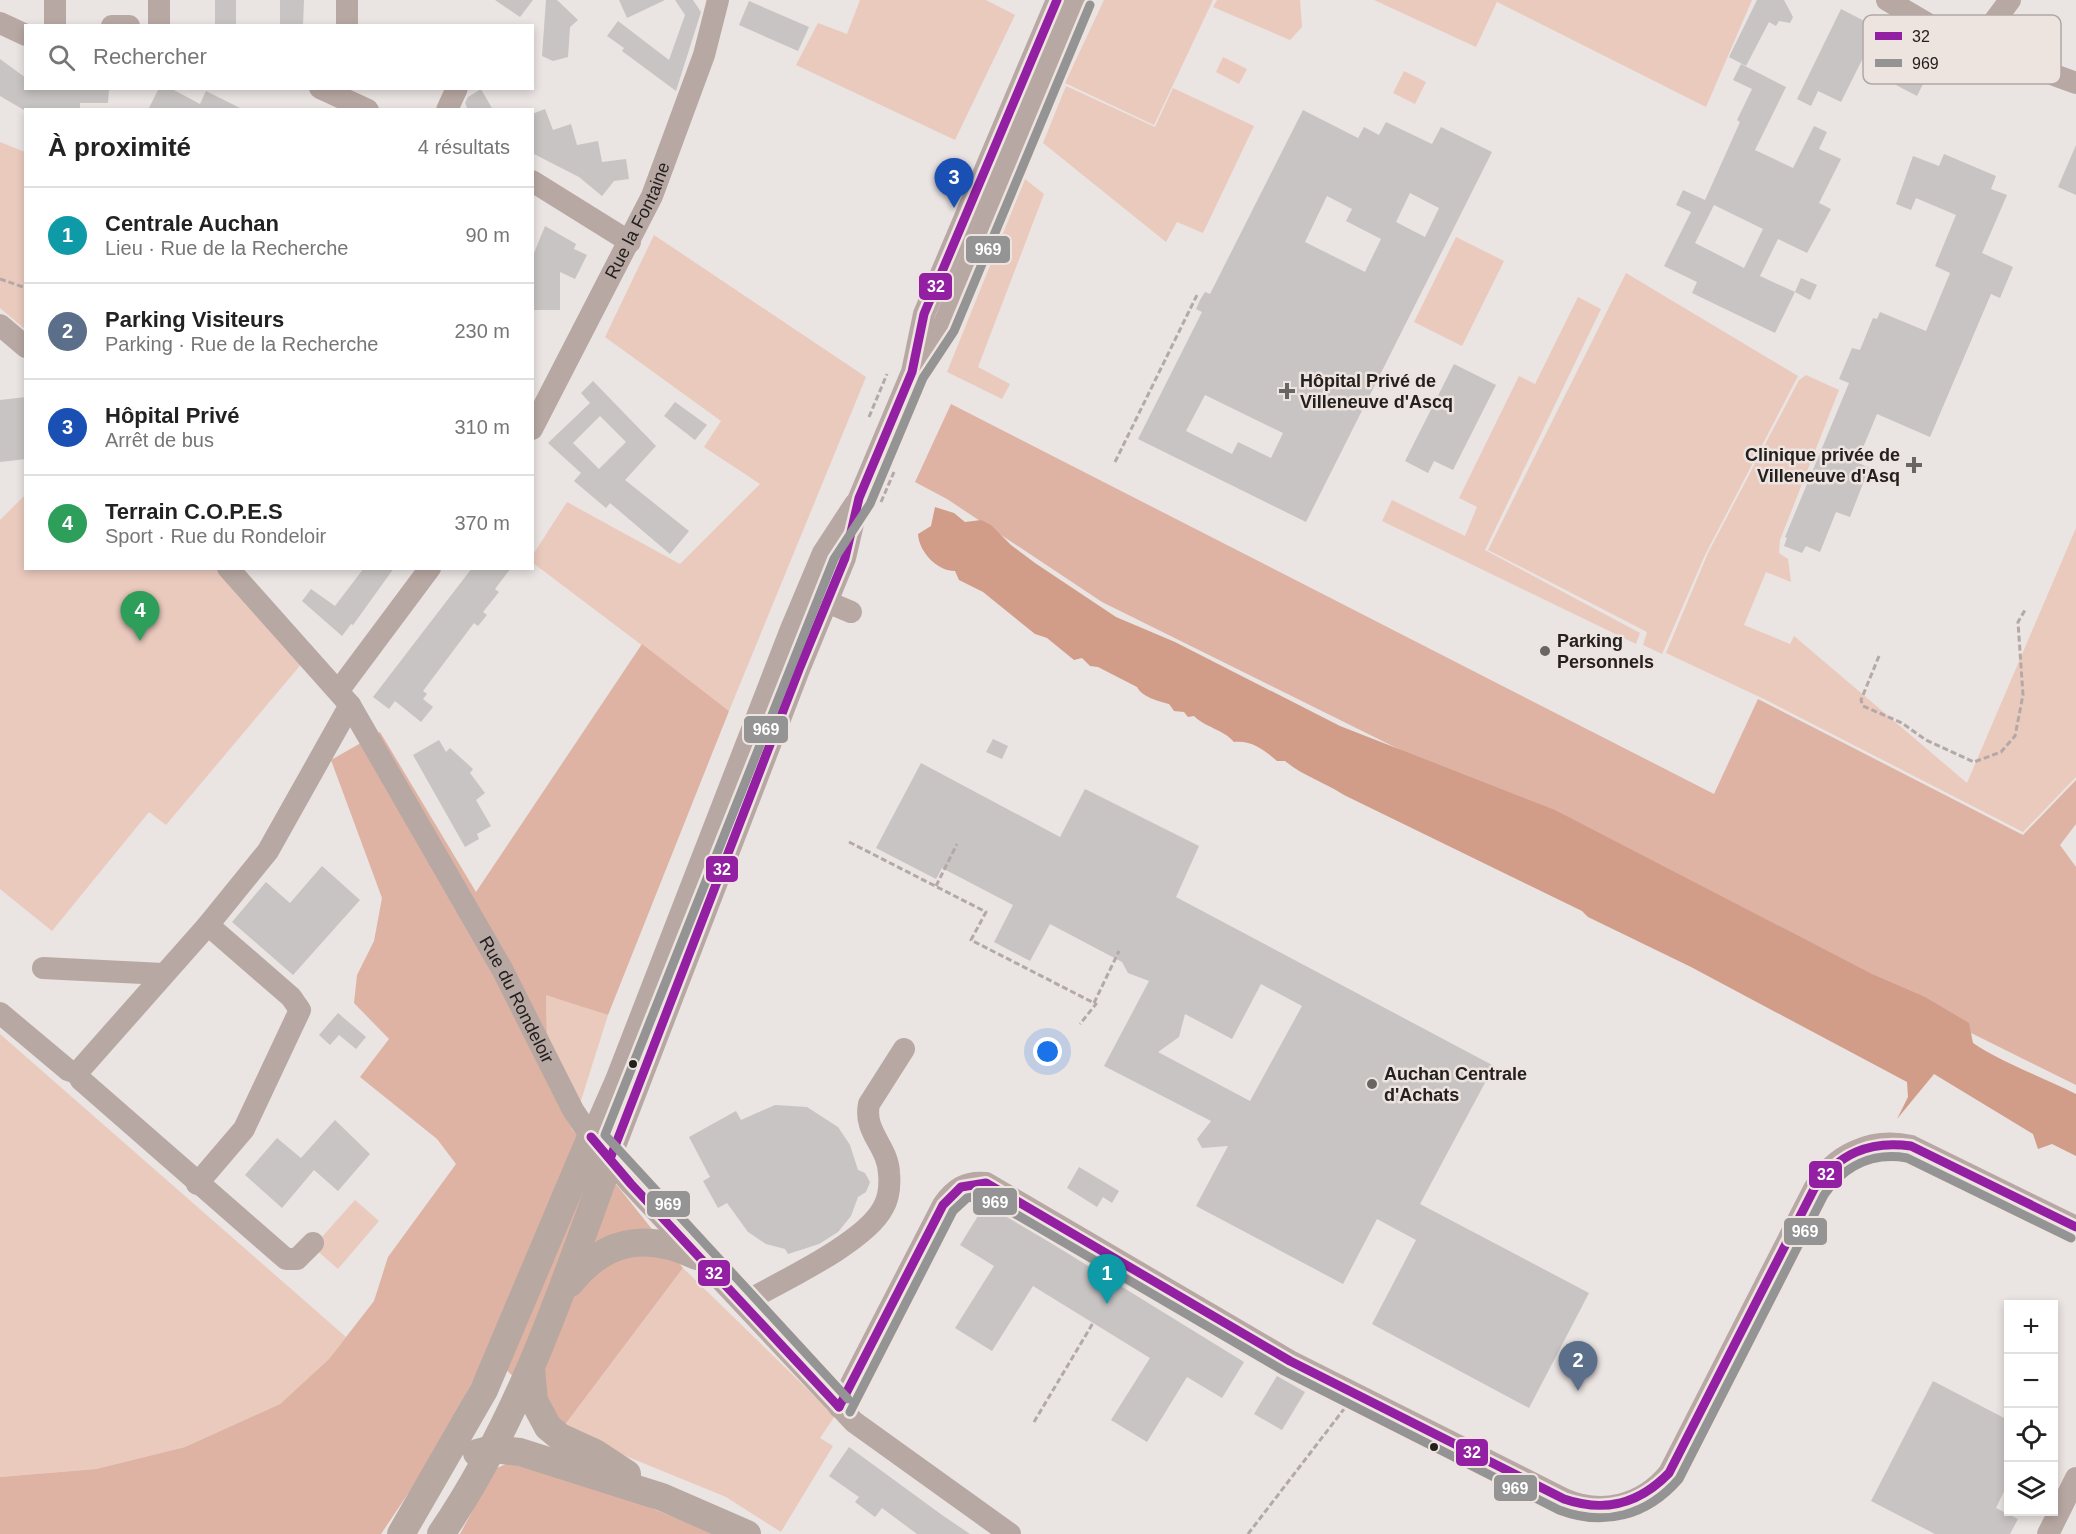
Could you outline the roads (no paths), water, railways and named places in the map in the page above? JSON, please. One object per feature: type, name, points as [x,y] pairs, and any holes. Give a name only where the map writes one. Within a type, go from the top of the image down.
[{"type":"main road","points":[[401,1534],[436,1476],[499,1358],[591,1137]]},
{"type":"main road","points":[[441,1534],[508,1420],[562,1291],[610,1159]]},
{"type":"main road","points":[[562,1291],[595,1256],[626,1243],[659,1244],[697,1256]]},
{"type":"main road","points":[[531,1368],[534,1401],[548,1427],[560,1437],[595,1453],[662,1497]]},
{"type":"main road","points":[[436,1476],[451,1464],[492,1449],[520,1452],[662,1497],[747,1534]]},
{"type":"street","points":[[55,0],[55,24]]},
{"type":"street","points":[[159,0],[159,24]]},
{"type":"street","points":[[347,0],[347,24]]},
{"type":"street","name":"Rue la Fontaine","points":[[534,425],[630,242],[667,162],[704,55],[718,0]]},
{"type":"street","points":[[591,1137],[816,598],[850,542],[859,498],[912,372],[943,326],[1057,0]]},
{"type":"street","points":[[1009,139],[1079,0]]},
{"type":"street","points":[[1887,0],[1913,15]]},
{"type":"street","points":[[1999,15],[2010,0]]},
{"type":"street","points":[[0,23],[24,34]]},
{"type":"street","points":[[448,108],[456,90]]},
{"type":"street","points":[[333,95],[363,108]]},
{"type":"street","points":[[534,182],[630,242]]},
{"type":"street","points":[[0,325],[24,345]]},
{"type":"street","name":"Rue du Rondeloir","points":[[230,570],[345,697],[502,969],[573,1110],[591,1137],[697,1256],[854,1422],[1010,1534]]},
{"type":"street","points":[[77,1073],[208,925],[268,851],[345,697],[429,570]]},
{"type":"street","points":[[816,598],[851,612]]},
{"type":"street","points":[[610,1159],[816,598]]},
{"type":"street","points":[[197,1184],[244,1129],[300,1010],[291,998],[208,925]]},
{"type":"street","points":[[43,968],[164,974]]},
{"type":"street","points":[[0,1013],[68,1070],[77,1073],[81,1080],[197,1184],[286,1259],[297,1258],[313,1243]]},
{"type":"street","points":[[743,1304],[844,1244],[867,1228],[883,1209],[890,1187],[889,1170],[885,1153],[867,1122],[867,1113],[869,1104],[904,1049]]},
{"type":"street","points":[[839,1407],[943,1205],[957,1189],[979,1182],[1003,1190],[1281,1357],[1356,1395],[1573,1503],[1593,1507],[1622,1505],[1648,1493],[1669,1473],[1814,1189],[1830,1168],[1844,1156],[1868,1146],[1884,1143],[1911,1146],[2076,1227]]},
{"type":"street","points":[[2048,1534],[2076,1478]]},
{"type":"place","name":"Hôpital Privé","points":[[954,208]]},
{"type":"place","name":"Hôpital Privé de Villeneuve d'Ascq","points":[[1287,391]]},
{"type":"place","name":"Clinique privée de Villeneuve d'Asq","points":[[1914,465]]},
{"type":"place","name":"Terrain C.O.P.E.S","points":[[140,641]]},
{"type":"place","name":"Parking Personnels","points":[[1545,651]]},
{"type":"place","name":"Auchan Centrale d'Achats","points":[[1372,1084]]},
{"type":"place","name":"Centrale Auchan","points":[[1107,1304]]},
{"type":"place","name":"Parking Visiteurs","points":[[1578,1391]]}]
